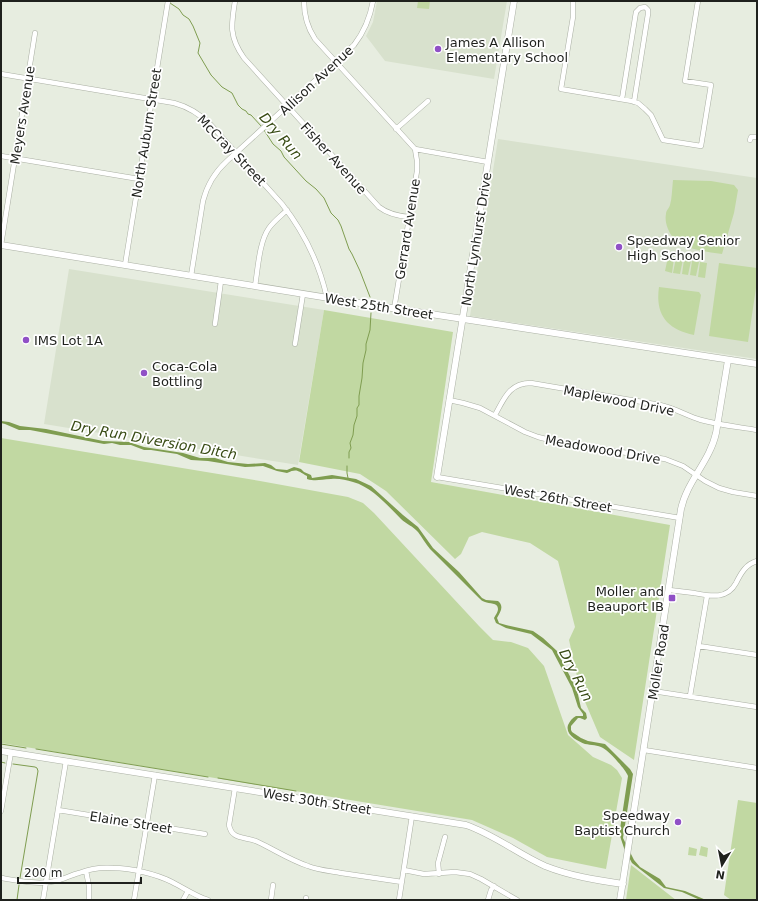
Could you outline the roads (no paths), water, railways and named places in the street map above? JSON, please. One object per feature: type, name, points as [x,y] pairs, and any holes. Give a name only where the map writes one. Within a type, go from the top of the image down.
[{"type":"street","name":"North Auburn Street","points":[[125,265],[168,1]]},
{"type":"street","name":"Fisher Avenue","points":[[235,1],[232,28],[234,41],[244,58],[379,207],[388,213],[409,217]]},
{"type":"street","points":[[304,1],[305,15],[310,30],[319,43],[415,149],[488,162]]},
{"type":"street","name":"Allison Avenue","points":[[191,276],[201,208],[204,196],[210,183],[223,165],[354,46],[369,19],[373,1]]},
{"type":"street","name":"North Lynhurst Drive","points":[[437,477],[514,1]]},
{"type":"street","points":[[573,1],[573,17],[561,89],[634,102],[642,106],[649,113],[662,140],[701,146],[711,85],[685,81],[698,1]]},
{"type":"street","points":[[622,99],[636,12],[643,7],[644,1]]},
{"type":"street","points":[[634,102],[648,14],[648,10],[643,7]]},
{"type":"street","name":"Meyers Avenue","points":[[1,245],[35,33]]},
{"type":"street","name":"McCray Street","points":[[1,74],[174,103],[198,114],[211,125],[287,210],[297,224],[310,248],[321,274],[327,298]]},
{"type":"street","points":[[396,129],[428,100]]},
{"type":"street","points":[[750,140],[751,136],[757,138]]},
{"type":"street","name":"Gerrard Avenue","points":[[394,309],[417,169],[415,149]]},
{"type":"street","points":[[1,156],[139,179]]},
{"type":"street","points":[[255,286],[264,236],[272,224],[287,210]]},
{"type":"street","name":"West 25th Street","points":[[1,245],[394,309],[757,364]]},
{"type":"street","points":[[215,324],[221,281]]},
{"type":"street","points":[[295,344],[303,294]]},
{"type":"street","name":"Moller Road","points":[[620,900],[680,518],[686,493],[711,450],[716,435],[728,360]]},
{"type":"street","name":"Maplewood Drive","points":[[495,415],[512,389],[520,384],[530,384],[662,405],[698,419],[757,430]]},
{"type":"street","name":"Meadowood Drive","points":[[449,400],[464,402],[476,406],[525,432],[543,438],[558,442],[662,458],[678,464],[722,489],[757,496]]},
{"type":"street","name":"West 26th Street","points":[[437,477],[680,518]]},
{"type":"street","points":[[669,590],[707,596],[719,596],[729,591],[734,586],[744,569],[749,564],[757,561]]},
{"type":"street","points":[[690,696],[707,596]]},
{"type":"street","points":[[698,646],[757,655]]},
{"type":"street","points":[[653,691],[757,707]]},
{"type":"street","points":[[644,750],[757,768]]},
{"type":"street","name":"West 30th Street","points":[[1,751],[459,824],[472,827],[488,834],[533,860],[556,870],[578,876],[623,884]]},
{"type":"street","points":[[1,811],[2,796],[11,752]]},
{"type":"street","points":[[43,900],[66,761]]},
{"type":"street","points":[[134,900],[155,775]]},
{"type":"street","points":[[235,788],[229,825],[230,830],[234,835],[240,838],[250,839],[308,866],[332,872],[402,882]]},
{"type":"street","name":"Elaine Street","points":[[58,810],[205,834]]},
{"type":"street","points":[[399,900],[412,816]]},
{"type":"street","points":[[440,874],[438,864],[445,837]]},
{"type":"street","points":[[1,878],[46,883],[97,868],[110,868],[152,874],[164,878],[208,900]]},
{"type":"street","points":[[404,870],[424,874],[455,872],[470,874],[517,900]]},
{"type":"street","points":[[86,871],[89,886],[89,900]]},
{"type":"street","points":[[271,900],[273,885]]},
{"type":"street","points":[[488,900],[494,886]]},
{"type":"street","points":[[183,900],[188,891]]},
{"type":"waterway","name":"Dry Run","points":[[170,3],[179,9],[183,15],[189,19],[193,26],[200,43],[198,53],[211,75],[222,87],[232,93],[238,105],[251,115],[262,127]]},
{"type":"waterway","name":"Dry Run","points":[[264,130],[284,157],[324,198],[331,213],[338,220],[370,297]]},
{"type":"waterway","name":"Dry Run","points":[[349,458],[351,448],[350,443],[357,416],[357,408],[359,405],[363,363],[370,330],[371,313]]},
{"type":"waterway","points":[[347,466],[348,478]]},
{"type":"waterway","points":[[1,744],[26,748]]},
{"type":"waterway","points":[[36,749],[208,777]]},
{"type":"waterway","points":[[1,762],[5,763]]},
{"type":"waterway","points":[[13,764],[35,767],[38,771],[20,878]]},
{"type":"waterway","points":[[218,778],[296,791]]},
{"type":"waterway","points":[[17,900],[19,885]]},
{"type":"place","name":"James A Allison Elementary School","points":[[438,49]]},
{"type":"place","name":"Speedway Senior High School","points":[[619,247]]},
{"type":"place","name":"IMS Lot 1A","points":[[26,340]]},
{"type":"place","name":"Coca-Cola Bottling","points":[[144,373]]},
{"type":"place","name":"Moller and Beauport IB","points":[[672,598]]},
{"type":"place","name":"Speedway Baptist Church","points":[[678,822]]},
{"type":"water label","name":"Dry Run Diversion Ditch","points":[[154,440]]}]
